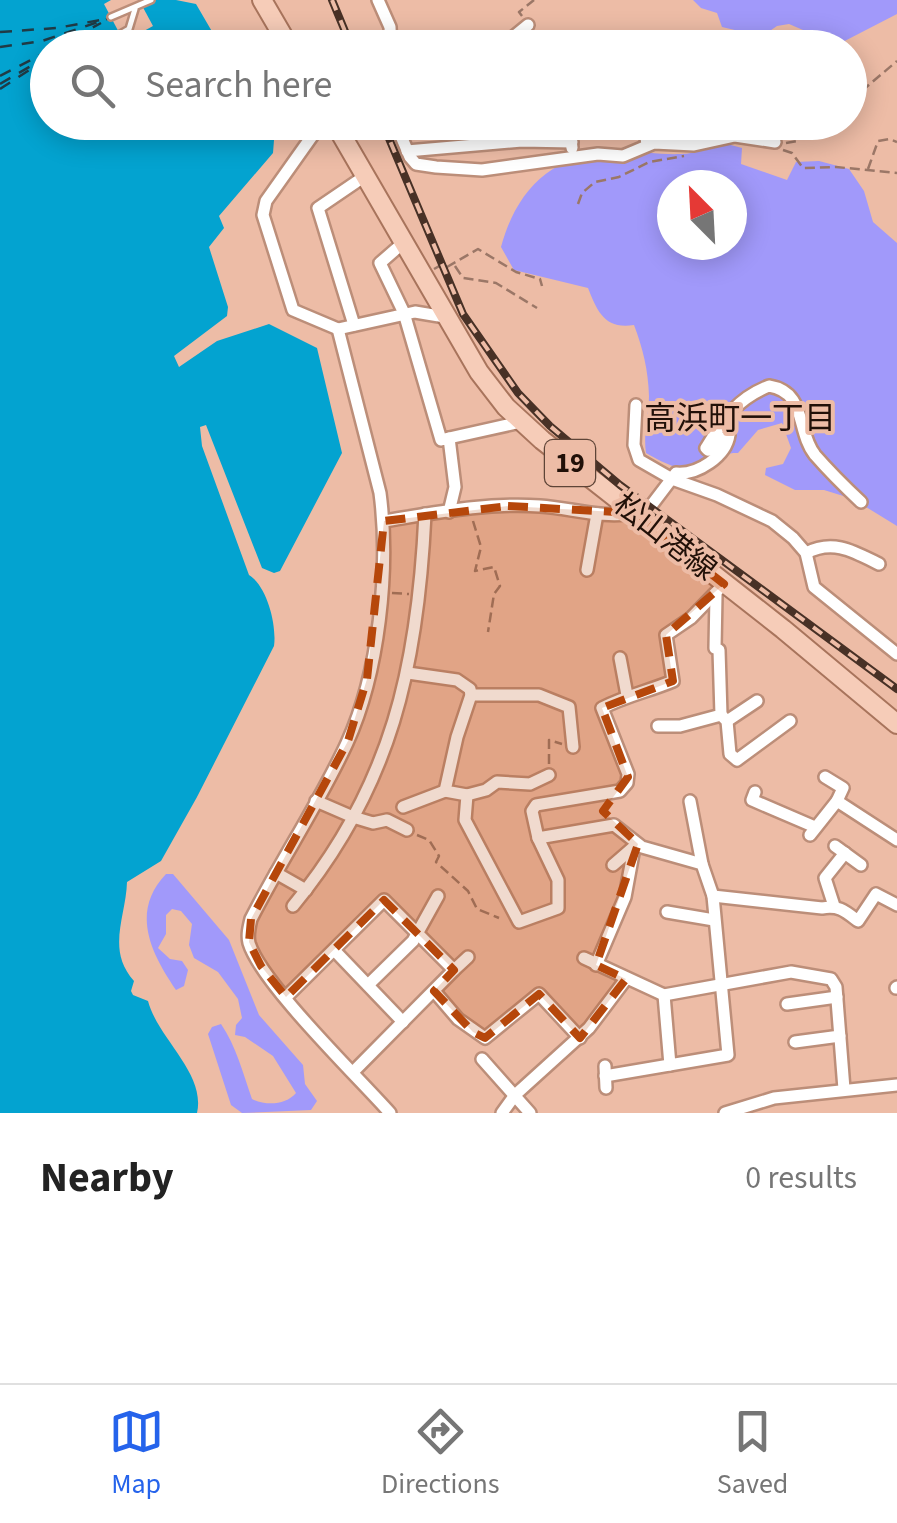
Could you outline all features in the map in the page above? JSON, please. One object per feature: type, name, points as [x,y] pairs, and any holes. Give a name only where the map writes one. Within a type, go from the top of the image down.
[{"type":"main road","points":[[262,0],[280,30]]},
{"type":"main road","name":"松山港線","points":[[345,140],[479,372],[521,422],[637,516],[720,590],[897,724]]},
{"type":"street","points":[[382,2],[390,30]]},
{"type":"street","points":[[522,30],[528,25]]},
{"type":"street","points":[[309,140],[266,201],[263,214],[294,310],[328,328],[338,329],[404,313],[446,317]]},
{"type":"street","points":[[403,140],[421,165],[482,170],[598,154],[623,156],[647,144],[714,140]]},
{"type":"street","points":[[407,150],[522,140],[572,142],[572,157]]},
{"type":"street","points":[[646,140],[647,144]]},
{"type":"street","points":[[761,140],[775,142]]},
{"type":"street","points":[[354,325],[318,208],[366,176]]},
{"type":"street","points":[[404,242],[380,264],[404,313],[440,440],[521,422]]},
{"type":"street","points":[[338,329],[384,521],[380,592],[368,679],[348,741],[251,920],[249,942],[261,966],[286,997],[390,1113]]},
{"type":"street","points":[[384,521],[538,506],[637,516],[676,472],[688,474],[703,468],[726,447],[729,436],[706,448],[721,420],[747,397],[769,386],[792,397],[814,453],[861,502]]},
{"type":"street","points":[[636,404],[636,454],[653,470],[717,494],[772,521],[806,554],[814,587],[897,654]]},
{"type":"street","points":[[448,438],[455,488],[449,512]]},
{"type":"street","points":[[292,906],[353,817],[389,740],[408,673],[421,594],[425,514]]},
{"type":"street","points":[[587,570],[597,514]]},
{"type":"street","points":[[806,554],[832,545],[879,564]]},
{"type":"street","points":[[628,777],[602,708],[672,682],[666,636],[720,590]]},
{"type":"street","points":[[720,590],[715,648],[719,650],[730,754],[738,760],[790,721]]},
{"type":"street","points":[[620,658],[627,696]]},
{"type":"street","points":[[408,673],[456,680],[467,686],[471,695],[445,790]]},
{"type":"street","points":[[471,695],[538,695],[569,708],[573,747]]},
{"type":"street","points":[[658,726],[724,718],[756,701]]},
{"type":"street","points":[[403,807],[445,790],[467,795],[497,782],[530,784],[549,775]]},
{"type":"street","points":[[628,777],[643,776]]},
{"type":"street","points":[[467,795],[465,820],[520,922],[558,908],[558,880],[538,838],[532,811],[536,806],[620,791],[628,777]]},
{"type":"street","points":[[756,792],[752,800],[813,831],[843,788],[825,777]]},
{"type":"street","points":[[605,1077],[728,1055],[713,896],[702,864],[690,800]]},
{"type":"street","points":[[316,801],[373,824],[387,820],[407,830]]},
{"type":"street","points":[[836,801],[897,840]]},
{"type":"street","points":[[538,838],[614,825],[636,846],[702,864]]},
{"type":"street","points":[[613,865],[636,846]]},
{"type":"street","points":[[596,965],[625,897],[636,846]]},
{"type":"street","points":[[834,906],[826,878],[840,849],[861,865]]},
{"type":"street","points":[[276,873],[306,890]]},
{"type":"street","points":[[713,896],[834,906],[858,921],[879,889],[897,905]]},
{"type":"street","points":[[368,985],[418,934],[438,896]]},
{"type":"street","points":[[286,997],[384,900],[454,970]]},
{"type":"street","points":[[668,912],[714,920]]},
{"type":"street","points":[[334,950],[402,1022]]},
{"type":"street","points":[[353,1072],[468,956]]},
{"type":"street","points":[[584,958],[664,994],[791,972],[831,979],[844,1089]]},
{"type":"street","points":[[502,1113],[515,1095],[580,1038],[626,979]]},
{"type":"street","points":[[434,991],[458,1019],[485,1038],[540,994],[580,1038]]},
{"type":"street","points":[[664,994],[670,1065]]},
{"type":"street","points":[[787,1004],[836,997]]},
{"type":"street","points":[[796,1042],[840,1036]]},
{"type":"street","points":[[482,1059],[530,1113]]},
{"type":"street","points":[[726,1113],[774,1098],[897,1085]]},
{"type":"lane","points":[[112,17],[151,0]]},
{"type":"lane","points":[[127,30],[134,9]]},
{"type":"path","points":[[528,25],[519,12],[534,0]]},
{"type":"path","points":[[867,86],[897,60]]},
{"type":"path","points":[[775,142],[797,140]]},
{"type":"path","points":[[775,142],[792,153],[803,168],[897,173]]},
{"type":"path","points":[[868,170],[878,142],[897,142]]},
{"type":"path","points":[[578,204],[582,193],[595,182],[619,177],[649,162],[689,154],[694,144]]},
{"type":"path","points":[[425,281],[436,267],[454,264],[478,249],[516,272],[540,279],[542,286]]},
{"type":"path","points":[[454,264],[464,278],[496,283],[536,308]]},
{"type":"path","points":[[469,510],[481,547],[475,571],[494,566],[500,586],[494,594],[488,632]]},
{"type":"path","points":[[380,592],[421,594]]},
{"type":"path","points":[[549,775],[549,740],[573,747]]},
{"type":"path","points":[[407,830],[429,840],[439,856],[436,862],[468,891],[477,909],[499,918]]},
{"type":"highlighted area","points":[[508,506],[634,513],[724,584],[666,635],[673,681],[602,708],[628,777],[603,811],[638,844],[596,965],[626,979],[580,1038],[539,994],[485,1038],[473,1032],[434,991],[454,970],[384,900],[286,997],[261,966],[249,942],[251,919],[348,741],[367,679],[384,521]]},
{"type":"shaded area","points":[[693,0],[897,0],[897,14],[866,30],[803,30],[789,24],[771,30],[735,30],[722,27],[717,13],[701,8]]},
{"type":"shaded area","points":[[727,144],[742,148],[741,164],[787,180],[796,162],[819,161],[849,169],[864,191],[873,222],[897,243],[897,526],[853,499],[824,490],[795,490],[765,475],[766,468],[783,464],[791,448],[782,423],[758,430],[738,453],[700,467],[679,468],[646,453],[648,386],[634,325],[609,322],[588,288],[514,270],[501,247],[526,194],[553,169],[570,160],[610,152],[687,154]]},
{"type":"shaded area","points":[[166,874],[173,874],[229,940],[259,1015],[303,1065],[305,1084],[317,1101],[311,1110],[242,1113],[231,1105],[208,1034],[212,1027],[221,1024],[252,1099],[276,1103],[296,1093],[273,1056],[245,1037],[235,1035],[242,1018],[238,999],[218,972],[194,958],[189,945],[192,924],[181,911],[172,909],[166,915],[166,934],[158,948],[170,959],[182,961],[188,970],[184,986],[176,990],[167,976],[152,947],[147,918],[155,888]]},
{"type":"water","points":[[0,0],[176,0],[196,4],[211,30],[30,30],[30,140],[274,140],[273,153],[219,216],[224,228],[209,247],[228,307],[227,316],[174,356],[179,367],[217,341],[269,324],[317,348],[342,453],[280,571],[274,573],[262,568],[206,425],[200,427],[202,446],[249,575],[261,588],[269,607],[274,646],[161,861],[127,882],[119,945],[134,981],[133,995],[148,1001],[195,1084],[197,1113],[0,1113]]},
{"type":"pier","points":[[111,0],[139,0],[153,26],[146,30],[118,30],[104,4]]},
{"type":"ferry route","points":[[75,30],[110,18]]},
{"type":"ferry route","points":[[0,32],[100,20]]},
{"type":"ferry route","points":[[88,30],[101,23]]},
{"type":"ferry route","points":[[0,47],[30,43]]},
{"type":"ferry route","points":[[0,76],[30,60]]},
{"type":"ferry route","points":[[0,84],[30,66]]},
{"type":"ferry route","points":[[0,89],[30,70]]},
{"type":"railway","points":[[332,0],[344,30]]},
{"type":"railway","points":[[390,140],[463,314],[518,393],[550,426],[620,485],[897,689]]},
{"type":"district","name":"高浜町一丁目","points":[[740,419]]}]
